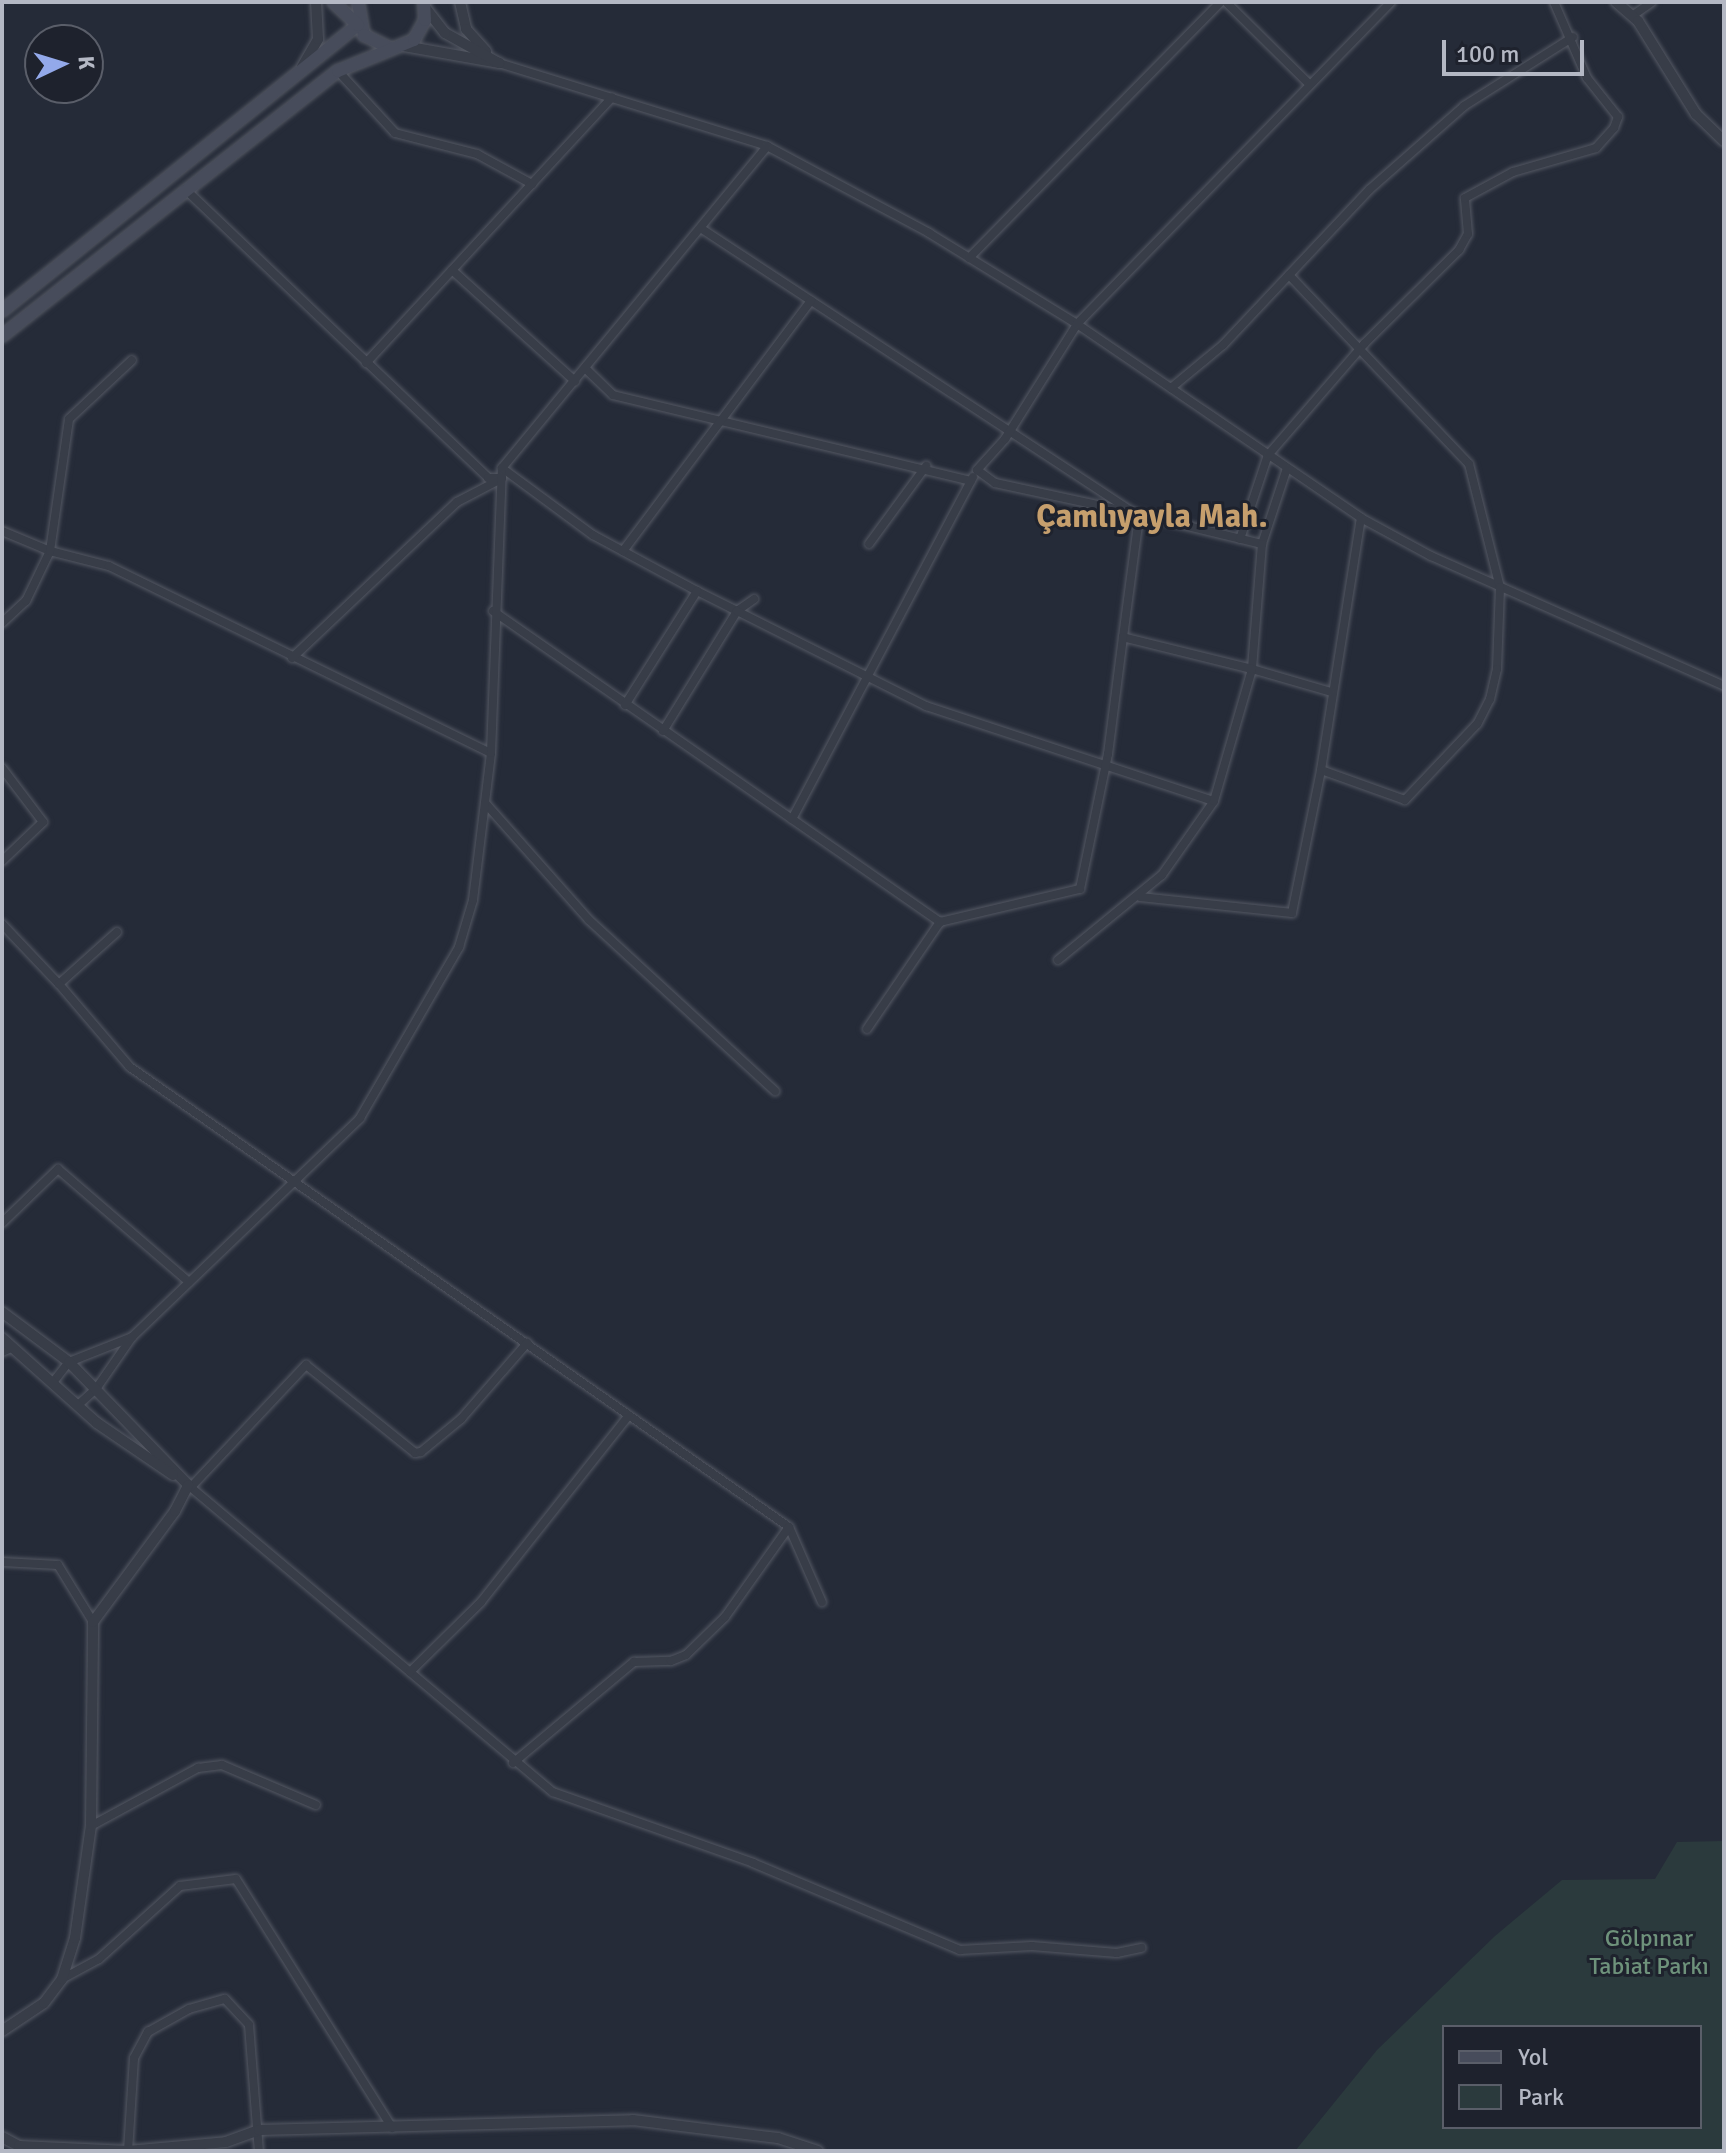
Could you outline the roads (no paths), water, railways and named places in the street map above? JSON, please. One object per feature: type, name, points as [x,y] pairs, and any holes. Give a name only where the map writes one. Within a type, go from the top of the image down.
[{"type":"main road","points":[[333,2],[372,43],[399,47]]},
{"type":"main road","points":[[358,2],[358,25]]},
{"type":"main road","points":[[2,336],[184,189],[338,71],[399,47],[421,31],[427,4]]},
{"type":"main road","points":[[2,311],[358,25]]},
{"type":"street","points":[[297,75],[318,39],[316,2]]},
{"type":"street","points":[[460,2],[466,29],[499,63]]},
{"type":"street","points":[[969,258],[1224,2],[1308,83]]},
{"type":"street","points":[[792,819],[977,470],[1010,431],[1077,324],[1308,83],[1391,2]]},
{"type":"street","points":[[1240,539],[1268,455],[1361,348],[1459,250],[1468,234],[1462,204],[1474,190],[1606,142],[1618,117],[1587,78],[1573,37],[1554,2]]},
{"type":"street","points":[[1616,2],[1632,16],[1696,114],[1724,141]]},
{"type":"street","points":[[1632,16],[1652,2]]},
{"type":"street","points":[[427,4],[438,27],[499,63]]},
{"type":"street","points":[[1171,388],[1223,345],[1370,189],[1464,106],[1573,37]]},
{"type":"street","points":[[399,47],[499,63],[767,146],[969,258],[1077,324],[1361,518],[1500,587],[1724,686]]},
{"type":"street","points":[[338,71],[395,133],[477,154],[532,184]]},
{"type":"street","points":[[366,363],[612,97]]},
{"type":"street","points":[[78,1405],[96,1389],[132,1337],[360,1118],[459,947],[473,900],[491,753],[493,611],[502,468],[702,229],[767,146]]},
{"type":"street","points":[[184,189],[488,478],[502,478]]},
{"type":"street","points":[[702,229],[1134,513],[1138,524],[1107,762],[1080,889],[940,922],[867,1029]]},
{"type":"street","points":[[452,270],[575,381]]},
{"type":"street","points":[[1289,275],[1469,464],[1500,587],[1497,669],[1490,699],[1477,724],[1408,800],[1321,770]]},
{"type":"street","points":[[623,551],[811,301]]},
{"type":"street","points":[[2,623],[26,601],[50,551],[69,419],[132,360]]},
{"type":"street","points":[[585,368],[613,395],[926,466],[971,481]]},
{"type":"street","points":[[869,544],[926,466]]},
{"type":"street","points":[[502,468],[623,551],[737,611],[868,672],[926,706],[1107,762],[1214,801]]},
{"type":"street","points":[[1058,960],[1140,897],[1162,875],[1214,801],[1252,669],[1262,544],[1287,468]]},
{"type":"street","points":[[977,470],[995,483],[1262,544]]},
{"type":"street","points":[[292,658],[457,502],[502,478]]},
{"type":"street","points":[[1140,897],[1292,913],[1321,770],[1361,518]]},
{"type":"street","points":[[2,531],[50,551],[109,566],[491,753]]},
{"type":"street","points":[[625,705],[697,591]]},
{"type":"street","points":[[663,731],[737,611],[754,599]]},
{"type":"street","points":[[493,611],[940,922]]},
{"type":"street","points":[[1123,637],[1331,692]]},
{"type":"street","points":[[2,768],[43,822],[2,861]]},
{"type":"street","points":[[486,804],[589,920],[775,1091]]},
{"type":"street","points":[[2,924],[59,984],[130,1067],[789,1527],[822,1602]]},
{"type":"street","points":[[59,984],[117,932]]},
{"type":"street","points":[[2,1223],[58,1169],[189,1282]]},
{"type":"street","points":[[2,1312],[69,1362],[189,1486]]},
{"type":"street","points":[[54,1381],[69,1362],[132,1337]]},
{"type":"street","points":[[2,1338],[7,1349],[54,1381],[78,1405],[189,1486],[513,1763],[553,1792],[753,1863],[960,1950],[979,1953],[1032,1946],[1117,1953],[1141,1948]]},
{"type":"street","points":[[93,1622],[175,1511],[189,1486],[306,1365],[415,1453],[421,1452],[461,1419],[527,1343]]},
{"type":"street","points":[[410,1672],[481,1602],[629,1415]]},
{"type":"street","points":[[513,1763],[634,1662],[671,1661],[686,1655],[725,1617],[789,1527]]},
{"type":"street","points":[[2,1562],[58,1565],[93,1622],[91,1826],[81,1909],[62,1979],[44,2003],[2,2031]]},
{"type":"street","points":[[91,1826],[198,1768],[222,1765],[316,1805]]},
{"type":"street","points":[[62,1979],[99,1959],[180,1886],[236,1879],[392,2128]]},
{"type":"street","points":[[128,2151],[134,2058],[148,2032],[189,2009],[225,1999],[249,2025],[259,2151]]},
{"type":"street","points":[[2,2137],[22,2149],[128,2151],[226,2142],[259,2130],[633,2120],[778,2138],[818,2151]]},
{"type":"district","name":"Çamlıyayla Mah.","points":[[1152,517]]},
{"type":"park label","name":"Gölpınar Tabiat Parkı","points":[[1649,1953]]}]
